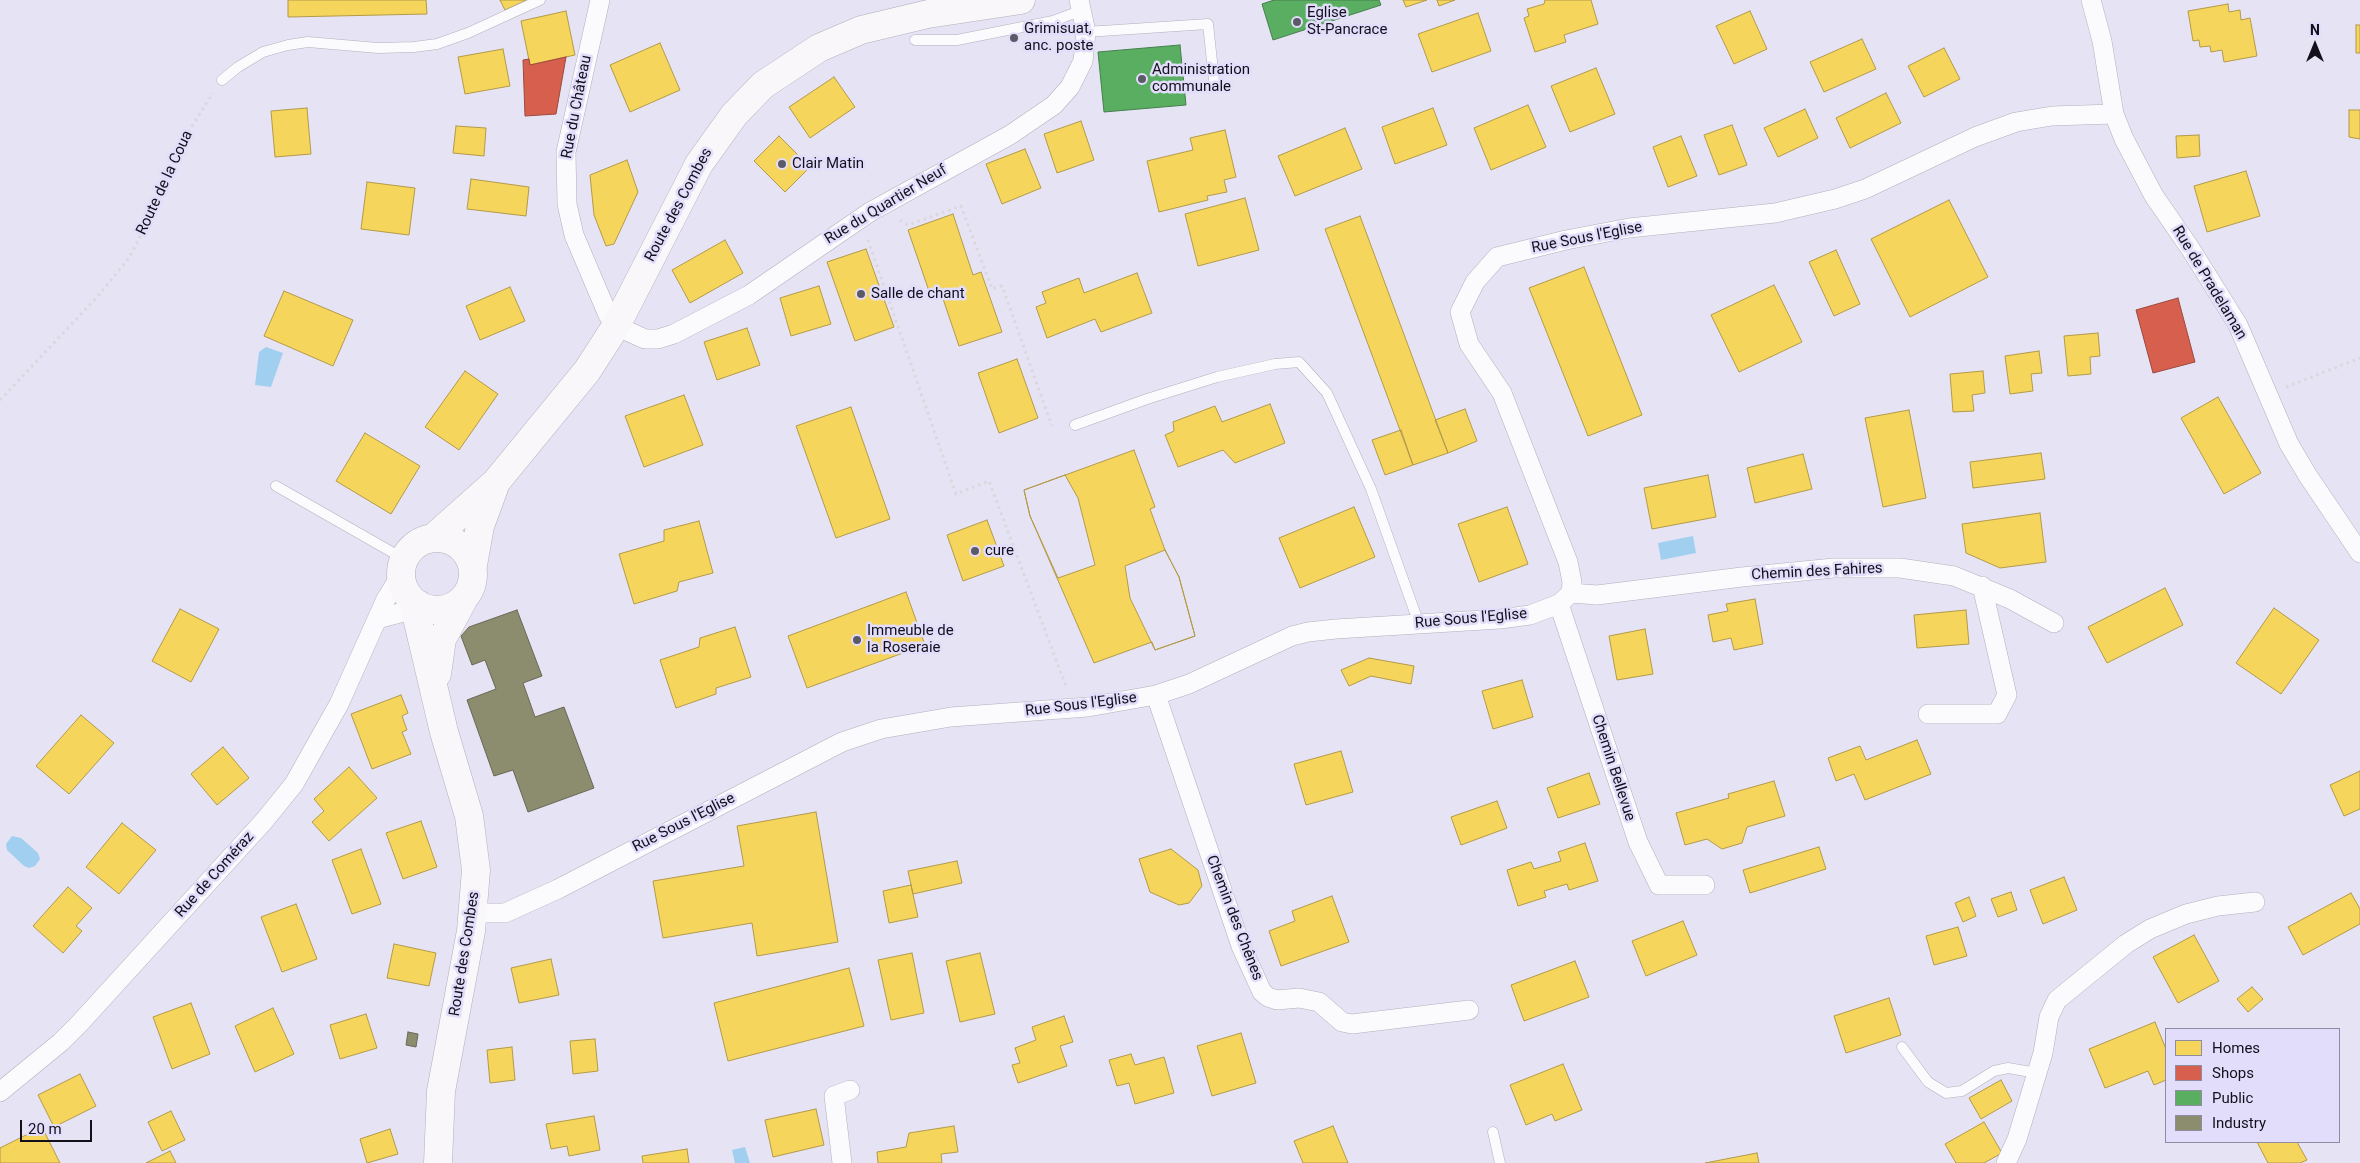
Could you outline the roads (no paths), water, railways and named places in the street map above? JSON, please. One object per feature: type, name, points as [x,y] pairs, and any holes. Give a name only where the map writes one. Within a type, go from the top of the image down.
[{"type":"street","name":"Rue du Château","points":[[600,0],[566,152],[566,204],[579,249],[608,315],[616,326]]},
{"type":"street","name":"Route des Combes","points":[[438,1163],[441,1091],[473,913],[476,870],[472,830],[444,732],[417,607],[408,595],[403,567],[416,545],[433,538],[496,482],[582,377],[616,326],[699,164],[734,115],[763,85],[819,48],[861,30],[928,14],[1021,0]]},
{"type":"street","name":"Rue de Pradelaman","points":[[2091,0],[2102,41],[2114,114],[2124,139],[2154,196],[2190,248],[2238,325],[2289,444],[2308,476],[2360,553]]},
{"type":"street","name":"Rue du Quartier Neuf","points":[[616,326],[627,333],[645,339],[658,339],[674,334],[749,296],[858,219],[1010,135],[1054,106],[1070,87],[1081,68],[1086,32],[1080,5]]},
{"type":"street","name":"Rue Sous l'Eglise","points":[[473,913],[505,912],[523,905],[842,742],[889,727],[951,717],[1074,708],[1156,695],[1189,684],[1292,636],[1336,629],[1500,619],[1530,614],[1565,598],[1572,582],[1568,562],[1524,444],[1502,392],[1469,344],[1460,312],[1476,282],[1496,258],[1566,240],[1629,228],[1775,213],[1835,199],[1865,189],[1975,137],[2016,122],[2052,116],[2114,114]]},
{"type":"street","name":"Route des Combes","points":[[436,688],[442,639],[473,581],[472,565],[480,526],[496,482]]},
{"type":"street","points":[[433,538],[444,538],[455,542],[465,550],[472,565]]},
{"type":"street","name":"Rue de Coméraz","points":[[0,1092],[61,1042],[85,1017],[264,821],[294,784],[337,708],[386,599],[403,567]]},
{"type":"street","name":"Chemin des Fahires","points":[[1565,598],[1742,576],[1861,567],[1925,570],[1954,576],[1982,586],[2054,623]]},
{"type":"street","points":[[1928,714],[1997,714],[2007,695],[1982,586]]},
{"type":"street","name":"Chemin Bellevue","points":[[1565,598],[1638,842],[1660,885],[1705,885]]},
{"type":"street","points":[[378,619],[417,607],[440,610],[452,607],[463,600]]},
{"type":"street","name":"Chemin des Chênes","points":[[1156,695],[1241,946],[1262,992],[1268,997],[1278,1000],[1299,998],[1319,1002],[1342,1022],[1352,1024],[1469,1010]]},
{"type":"street","points":[[2006,1163],[2017,1139],[2043,1053],[2049,1017],[2057,1000],[2126,944],[2150,929],[2186,914],[2218,906],[2256,902]]},
{"type":"street","points":[[842,1163],[834,1096],[850,1090]]},
{"type":"lane","points":[[222,80],[238,67],[263,52],[288,45],[308,42],[378,48],[437,44],[468,34],[540,0]]},
{"type":"lane","points":[[914,40],[957,40],[1052,21],[1080,5]]},
{"type":"lane","points":[[1086,32],[1208,24],[1214,80]]},
{"type":"lane","points":[[1075,425],[1147,399],[1217,377],[1275,364],[1299,362],[1326,393],[1371,489],[1419,624]]},
{"type":"lane","points":[[276,486],[403,567]]},
{"type":"lane","points":[[1902,1047],[1928,1082],[1946,1093],[1962,1091],[1994,1071],[2008,1068],[2037,1073]]},
{"type":"lane","points":[[1493,1132],[1500,1163]]},
{"type":"water","points":[[266,347],[283,353],[271,387],[255,385],[259,352]]},
{"type":"water","points":[[1693,536],[1696,553],[1661,560],[1658,543]]},
{"type":"water","points":[[12,836],[21,838],[38,853],[40,859],[35,866],[29,868],[24,866],[7,850],[6,844]]},
{"type":"water","points":[[745,1147],[750,1163],[735,1163],[732,1150]]},
{"type":"place","name":"Eglise St-Pancrace","points":[[1297,22]]},
{"type":"place","name":"Grimisuat, anc. poste","points":[[1014,38]]},
{"type":"place","name":"Administration communale","points":[[1142,79]]},
{"type":"place","name":"Clair Matin","points":[[782,164]]},
{"type":"place","name":"Salle de chant","points":[[861,294]]},
{"type":"place","name":"cure","points":[[975,551]]},
{"type":"place","name":"Immeuble de la Roseraie","points":[[857,640]]}]
